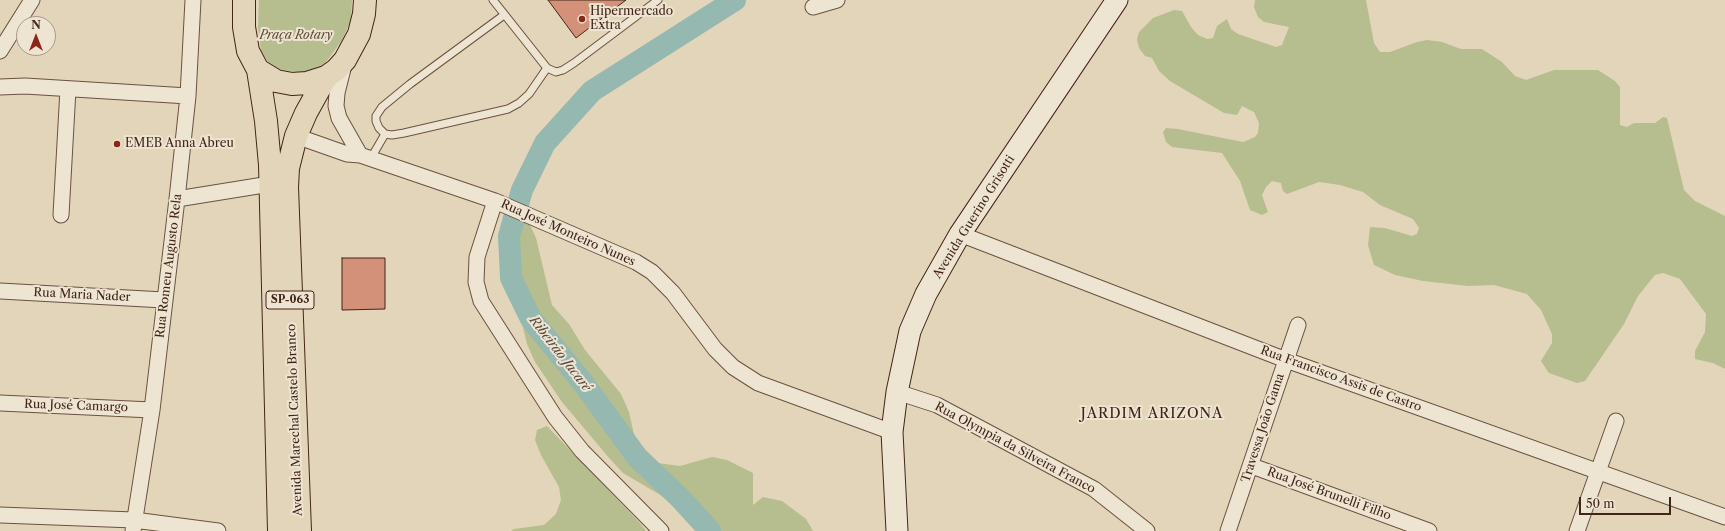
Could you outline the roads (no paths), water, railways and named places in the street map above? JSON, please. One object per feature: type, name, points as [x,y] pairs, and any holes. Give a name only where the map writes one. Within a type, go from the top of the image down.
[{"type":"main road","name":"SP-063","points":[[244,0],[244,27],[248,51],[258,70],[276,81],[292,84],[307,83],[326,77],[336,70],[345,60],[359,34],[364,14],[365,0]]},
{"type":"main road","name":"Avenida Guerino Grisotti","points":[[897,531],[892,432],[897,392],[910,331],[926,294],[960,234],[1117,0]]},
{"type":"main road","name":"Avenida Marechal Castelo Branco","points":[[258,70],[266,120],[270,184],[280,531]]},
{"type":"main road","name":"Avenida Marechal Castelo Branco","points":[[300,531],[287,187],[288,168],[296,136],[306,113],[326,77]]},
{"type":"street","points":[[0,51],[32,0]]},
{"type":"street","name":"Rua Romeu Augusto Rela","points":[[133,525],[152,410],[177,199],[188,96],[193,0]]},
{"type":"street","points":[[813,7],[837,0]]},
{"type":"street","points":[[345,60],[337,93],[336,106],[339,118],[365,156]]},
{"type":"street","points":[[0,87],[68,89],[188,96]]},
{"type":"street","points":[[61,215],[68,89]]},
{"type":"street","name":"Rua José Monteiro Nunes","points":[[296,136],[347,154],[365,156],[496,201],[636,262],[652,272],[673,293],[719,353],[733,367],[758,383],[892,432]]},
{"type":"street","points":[[177,199],[270,184]]},
{"type":"street","points":[[496,201],[477,257],[476,282],[481,301],[555,417],[582,451],[661,531]]},
{"type":"street","name":"Rua Francisco Assis de Castro","points":[[960,234],[1286,360],[1598,470],[1725,517]]},
{"type":"street","name":"Rua Maria Nader","points":[[0,291],[164,300]]},
{"type":"street","name":"Travessa João Gama","points":[[1228,531],[1252,466],[1298,326]]},
{"type":"street","name":"Rua Olympia da Silveira Franco","points":[[897,392],[937,405],[1094,489],[1146,531]]},
{"type":"street","name":"Rua José Camargo","points":[[0,403],[152,410]]},
{"type":"street","points":[[1578,531],[1616,421]]},
{"type":"street","name":"Rua José Brunelli Filho","points":[[1252,466],[1429,531]]},
{"type":"street","points":[[0,515],[218,531]]},
{"type":"lane","points":[[493,0],[547,68],[556,72],[563,70],[658,0]]},
{"type":"lane","points":[[504,15],[410,84],[382,108],[376,116],[376,121],[379,128],[385,134],[392,135],[508,109],[519,103],[529,94],[547,68]]},
{"type":"lane","points":[[365,156],[385,134]]},
{"type":"waterway","name":"Ribeirão Jacaré","points":[[710,531],[681,499],[637,457],[584,384],[531,319],[511,278],[509,236],[522,190],[545,143],[592,91],[735,0]]},
{"type":"place","name":"Hipermercado Extra","points":[[582,19]]},
{"type":"place","name":"EMEB Anna Abreu","points":[[117,144]]},
{"type":"district","name":"JARDIM ARIZONA","points":[[1152,414]]},
{"type":"park label","name":"Praça Rotary","points":[[296,36]]}]
